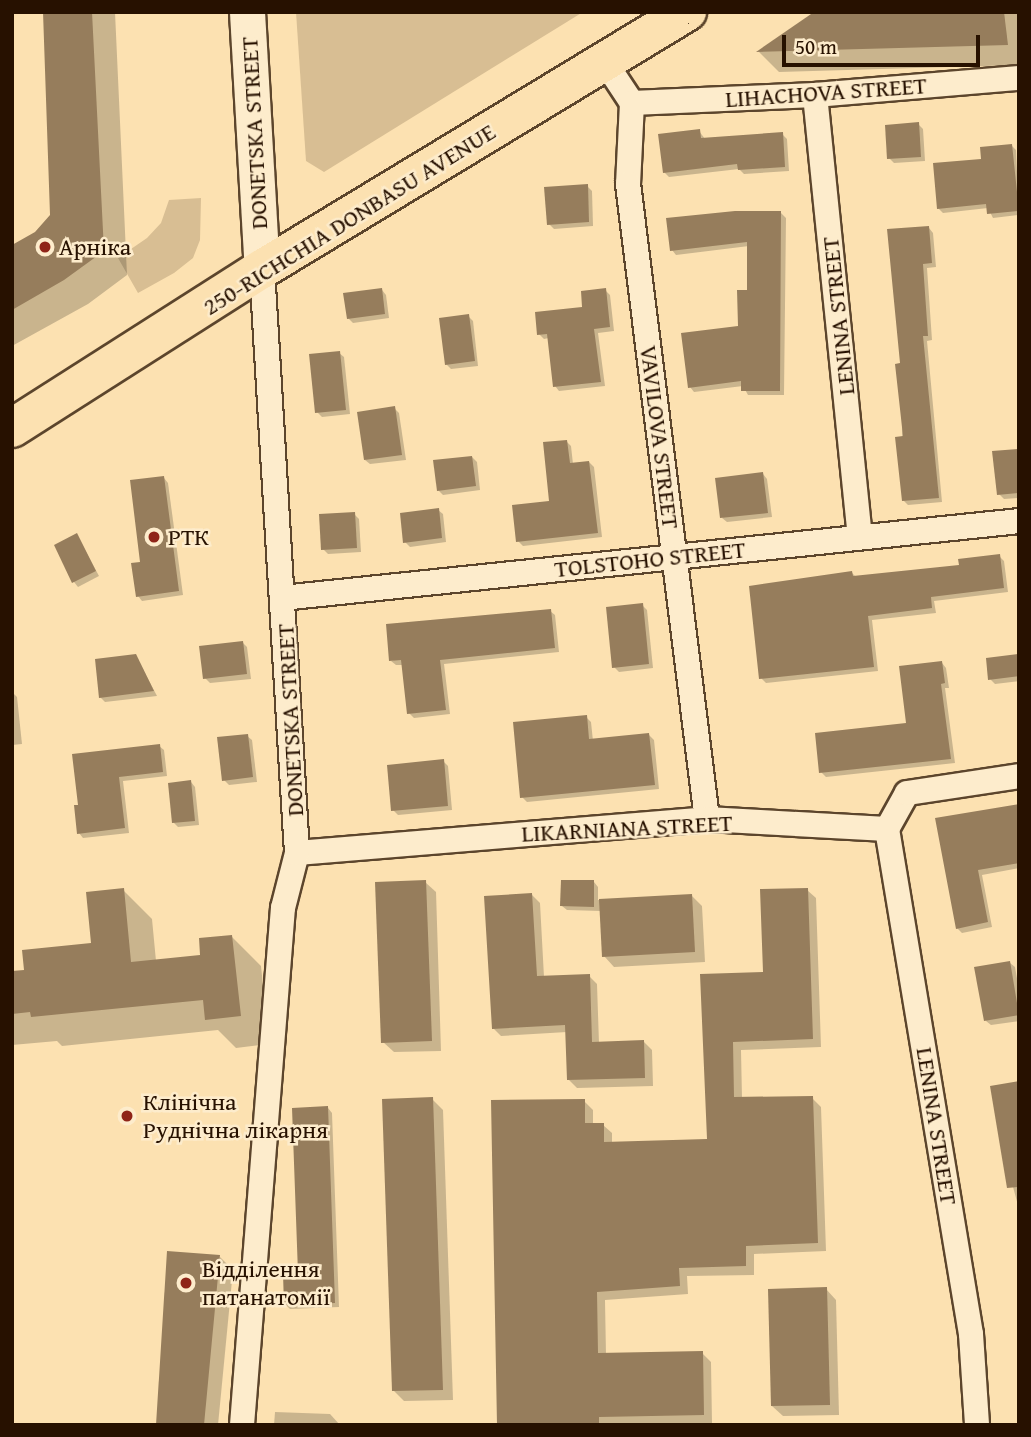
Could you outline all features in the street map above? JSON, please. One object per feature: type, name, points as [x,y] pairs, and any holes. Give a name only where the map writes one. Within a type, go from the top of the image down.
[{"type":"main road","name":"DONETSKA STREET","points":[[247,12],[262,269]]},
{"type":"main road","name":"250-RICHCHIA DONBASU AVENUE","points":[[12,428],[262,269],[687,12]]},
{"type":"street","points":[[605,62],[632,103]]},
{"type":"street","name":"LIHACHOVA STREET","points":[[632,103],[815,95],[1019,78]]},
{"type":"street","name":"LENINA STREET","points":[[815,95],[860,536]]},
{"type":"street","name":"VAVILOVA STREET","points":[[632,103],[628,184],[706,819]]},
{"type":"street","name":"DONETSKA STREET","points":[[242,1425],[284,908],[297,853],[262,269]]},
{"type":"street","name":"TOLSTOHO STREET","points":[[282,598],[860,536],[1019,522]]},
{"type":"street","points":[[887,829],[907,793],[1019,776]]},
{"type":"street","name":"LIKARNIANA STREET","points":[[297,853],[706,819],[887,829]]},
{"type":"street","name":"LENINA STREET","points":[[887,829],[971,1335],[977,1425]]},
{"type":"shaded area","points":[[296,12],[583,12],[324,172],[306,161]]},
{"type":"shaded area","points":[[201,198],[200,240],[193,258],[174,273],[138,293],[118,258],[147,238],[161,223],[169,200]]},
{"type":"building","points":[[43,12],[92,12],[104,251],[64,280],[12,310],[12,245],[35,232],[50,215]]},
{"type":"building","points":[[814,12],[1004,12],[1008,45],[756,52]]},
{"type":"building","points":[[919,122],[921,157],[887,159],[885,125]]},
{"type":"building","points":[[700,129],[701,138],[783,132],[785,167],[738,170],[737,164],[663,173],[658,134]]},
{"type":"building","points":[[1012,144],[1019,211],[987,214],[986,204],[937,209],[933,163],[981,159],[980,147]]},
{"type":"building","points":[[588,184],[589,222],[547,225],[544,187]]},
{"type":"building","points":[[735,211],[781,211],[780,391],[741,391],[741,381],[688,388],[681,333],[738,326],[737,290],[747,290],[747,242],[670,251],[666,218]]},
{"type":"building","points":[[929,226],[932,263],[923,264],[928,336],[923,336],[939,498],[902,501],[895,437],[903,436],[895,364],[900,363],[887,229]]},
{"type":"building","points":[[382,288],[385,314],[347,319],[343,293]]},
{"type":"building","points":[[606,288],[610,327],[594,329],[601,382],[553,387],[547,334],[537,335],[535,312],[582,307],[581,291]]},
{"type":"building","points":[[469,314],[475,361],[445,365],[439,318]]},
{"type":"building","points":[[340,351],[346,410],[315,413],[309,354]]},
{"type":"building","points":[[395,406],[402,455],[364,460],[357,412]]},
{"type":"building","points":[[567,440],[570,463],[589,461],[598,533],[516,542],[512,505],[549,501],[543,442]]},
{"type":"building","points":[[1019,449],[1019,493],[997,495],[992,451]]},
{"type":"building","points":[[472,456],[476,486],[437,491],[433,460]]},
{"type":"building","points":[[763,472],[768,513],[720,518],[715,478]]},
{"type":"building","points":[[164,476],[179,591],[136,597],[131,563],[140,562],[130,480]]},
{"type":"building","points":[[439,508],[442,538],[403,543],[400,513]]},
{"type":"building","points":[[355,512],[357,548],[321,550],[319,514]]},
{"type":"building","points":[[77,533],[96,571],[72,583],[54,545]]},
{"type":"building","points":[[1000,554],[1004,588],[931,597],[932,608],[868,616],[874,667],[759,679],[749,586],[852,571],[853,576],[959,565],[958,559]]},
{"type":"building","points":[[643,603],[649,664],[612,668],[606,607]]},
{"type":"building","points":[[551,609],[555,648],[440,660],[446,710],[407,714],[401,660],[389,661],[386,624]]},
{"type":"building","points":[[243,641],[247,674],[203,679],[199,646]]},
{"type":"building","points":[[136,654],[154,691],[99,698],[95,659]]},
{"type":"building","points":[[1019,654],[1019,676],[988,680],[986,658]]},
{"type":"building","points":[[942,661],[945,683],[941,684],[951,759],[819,773],[815,733],[906,723],[899,666]]},
{"type":"building","points":[[587,715],[589,739],[649,733],[655,785],[520,798],[513,722]]},
{"type":"building","points":[[248,734],[253,777],[222,781],[217,737]]},
{"type":"building","points":[[160,744],[163,772],[119,777],[125,828],[77,834],[74,805],[78,805],[72,754]]},
{"type":"building","points":[[444,759],[448,806],[391,811],[387,765]]},
{"type":"building","points":[[191,780],[195,821],[172,823],[168,783]]},
{"type":"building","points":[[1019,804],[1019,863],[978,870],[988,922],[956,929],[935,818]]},
{"type":"building","points":[[426,880],[432,1041],[381,1043],[375,882]]},
{"type":"building","points":[[561,880],[594,880],[594,907],[560,906]]},
{"type":"building","points":[[124,888],[131,962],[200,955],[199,938],[232,935],[241,1016],[205,1020],[203,1000],[31,1017],[30,1012],[12,1014],[12,971],[24,970],[22,950],[91,943],[86,892]]},
{"type":"building","points":[[808,888],[813,1039],[733,1042],[734,1097],[813,1096],[818,1243],[746,1246],[746,1266],[679,1268],[680,1286],[597,1292],[598,1353],[703,1351],[704,1415],[599,1417],[599,1425],[497,1425],[491,1100],[585,1099],[585,1123],[604,1123],[604,1142],[707,1139],[700,974],[763,972],[760,889]]},
{"type":"building","points":[[532,893],[537,976],[590,974],[592,1042],[644,1040],[645,1078],[567,1080],[565,1025],[492,1029],[484,896]]},
{"type":"building","points":[[692,894],[695,952],[602,957],[599,899]]},
{"type":"building","points":[[1010,961],[1019,1015],[984,1021],[974,967]]},
{"type":"building","points":[[1019,1081],[1019,1187],[1007,1188],[990,1086]]},
{"type":"building","points":[[433,1097],[443,1390],[392,1391],[382,1099]]},
{"type":"building","points":[[328,1106],[335,1303],[284,1305],[283,1274],[298,1273],[292,1108]]},
{"type":"building","points":[[167,1251],[220,1255],[204,1425],[156,1425]]},
{"type":"building","points":[[827,1287],[830,1405],[771,1406],[768,1289]]},
{"type":"place","name":"Арніка","points":[[45,247]]},
{"type":"place","name":"РТК","points":[[154,537]]},
{"type":"place","name":"Клінічна Руднічна лікарня","points":[[127,1116]]},
{"type":"place","name":"Відділення патанатомії","points":[[186,1283]]}]
